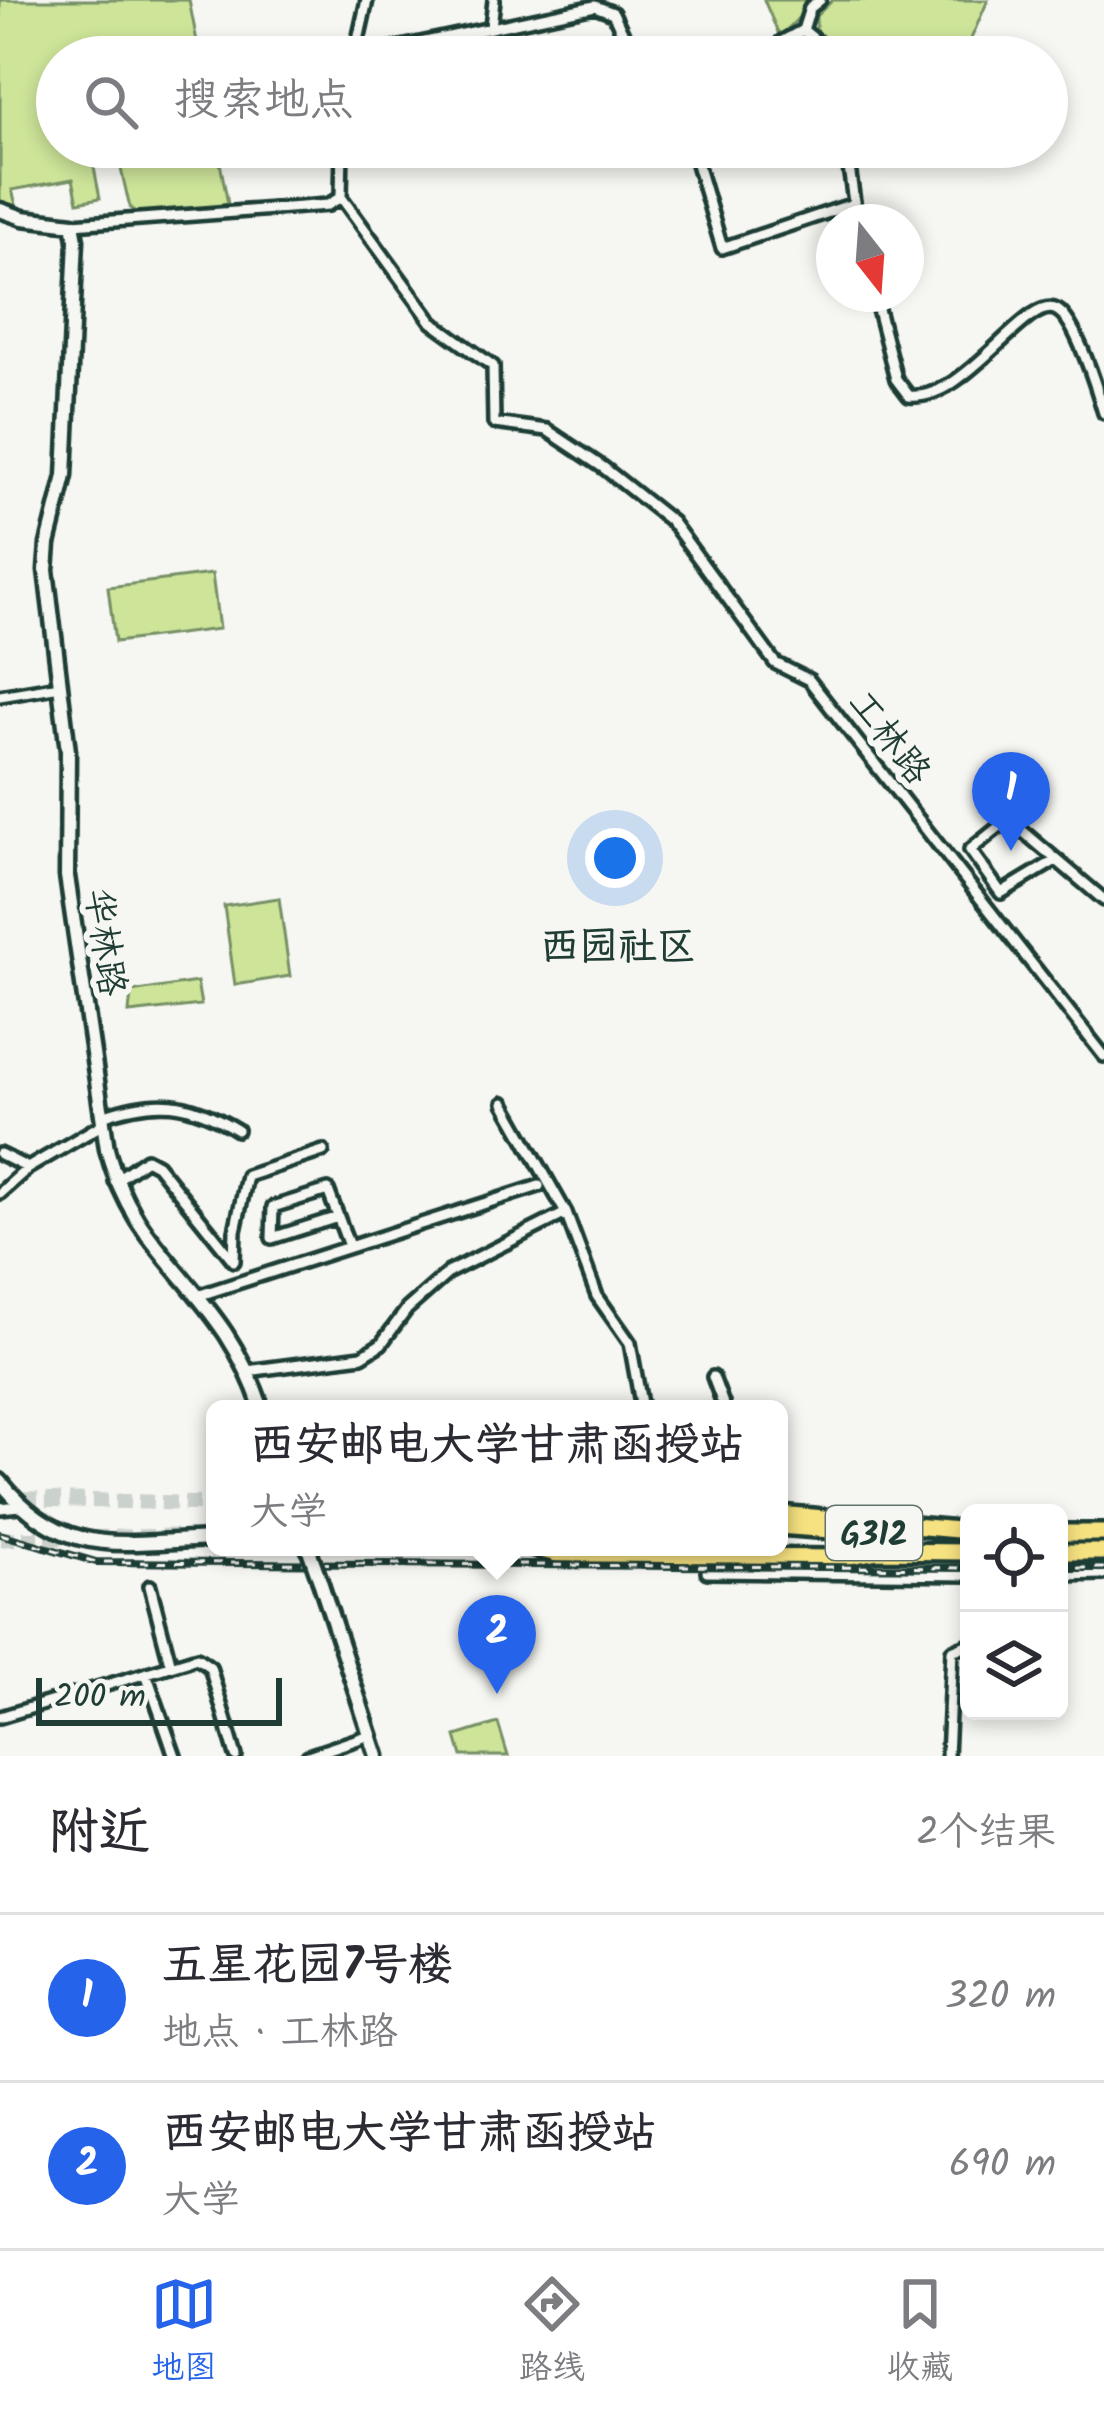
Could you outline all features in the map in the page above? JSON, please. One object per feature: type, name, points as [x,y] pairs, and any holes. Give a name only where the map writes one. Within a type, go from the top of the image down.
[{"type":"highway","points":[[788,1515],[960,1530]]},
{"type":"highway","name":"G312","points":[[788,1527],[901,1535],[960,1532]]},
{"type":"highway","points":[[1068,1533],[1104,1533]]},
{"type":"highway","name":"G312","points":[[788,1549],[960,1552]]},
{"type":"highway","points":[[627,1556],[750,1565],[877,1551]]},
{"type":"highway","points":[[1068,1552],[1104,1552]]},
{"type":"street","points":[[358,36],[367,0]]},
{"type":"street","points":[[490,27],[494,0]]},
{"type":"street","points":[[792,36],[803,30],[809,8],[820,0]]},
{"type":"street","points":[[446,36],[602,6],[614,13],[624,36]]},
{"type":"street","points":[[803,30],[810,36]]},
{"type":"street","points":[[0,210],[73,224],[328,205],[340,197],[341,168]]},
{"type":"street","points":[[698,168],[722,248],[816,216]]},
{"type":"street","points":[[849,168],[853,204]]},
{"type":"street","name":"工林路","points":[[340,197],[432,322],[493,366],[494,422],[547,430],[672,522],[775,664],[809,680],[1104,1056]]},
{"type":"street","name":"华林路","points":[[73,224],[77,256],[67,449],[46,556],[69,775],[64,822],[67,876],[103,1120],[116,1180],[133,1217],[228,1336],[258,1400]]},
{"type":"street","points":[[879,312],[896,379],[909,396],[924,398],[952,387],[1031,315],[1058,310],[1087,364],[1104,413]]},
{"type":"street","points":[[0,695],[60,686]]},
{"type":"street","points":[[1056,860],[1001,893],[970,850],[1005,824],[1019,828],[1104,900]]},
{"type":"street","points":[[0,1193],[28,1168],[135,1105],[172,1102],[237,1130]]},
{"type":"street","points":[[504,1103],[566,1213],[597,1296],[630,1343],[640,1400]]},
{"type":"street","points":[[116,1180],[146,1159],[157,1165],[234,1262],[247,1176],[323,1150]]},
{"type":"street","points":[[0,1154],[28,1168]]},
{"type":"street","points":[[197,1296],[539,1186]]},
{"type":"street","points":[[338,1217],[272,1238],[273,1207],[328,1190],[349,1246]]},
{"type":"street","points":[[247,1371],[362,1356],[381,1343],[407,1309],[449,1272],[566,1213]]},
{"type":"street","points":[[713,1376],[722,1400]]},
{"type":"street","points":[[0,1481],[20,1506],[62,1534],[82,1540],[206,1539]]},
{"type":"street","points":[[0,1508],[20,1506]]},
{"type":"street","points":[[311,1556],[377,1756]]},
{"type":"street","points":[[707,1572],[750,1565],[960,1575]]},
{"type":"street","points":[[1068,1575],[1104,1574]]},
{"type":"street","points":[[150,1586],[171,1666]]},
{"type":"street","points":[[947,1756],[952,1651],[960,1648]]},
{"type":"street","points":[[0,1718],[197,1658],[210,1667],[236,1756]]},
{"type":"street","points":[[146,1673],[175,1756]]},
{"type":"street","points":[[308,1756],[370,1735]]},
{"type":"green space","points":[[0,0],[189,0],[196,36],[36,36],[36,168],[94,168],[100,198],[78,202],[73,179],[12,190],[17,208],[0,203]]},
{"type":"green space","points":[[764,0],[815,0],[779,35]]},
{"type":"green space","points":[[833,0],[988,0],[972,36],[821,36],[816,30],[816,16]]},
{"type":"green space","points":[[121,168],[221,168],[228,204],[141,216],[130,208]]},
{"type":"green space","points":[[212,574],[219,629],[115,642],[108,587]]},
{"type":"green space","points":[[279,898],[290,976],[235,985],[224,906]]},
{"type":"green space","points":[[197,982],[201,1005],[129,1013],[131,992]]},
{"type":"green space","points":[[498,1723],[508,1756],[462,1756],[456,1736]]},
{"type":"tunnel","points":[[0,1498],[206,1504]]},
{"type":"tunnel","points":[[0,1539],[183,1536]]},
{"type":"railway","points":[[0,1534],[96,1562],[960,1568]]},
{"type":"railway","points":[[1068,1568],[1104,1568]]},
{"type":"place","name":"五星花园7号楼","points":[[1011,851]]},
{"type":"place","name":"西安邮电大学甘肃函授站","points":[[497,1694]]},
{"type":"district","name":"西园社区","points":[[618,945]]}]
